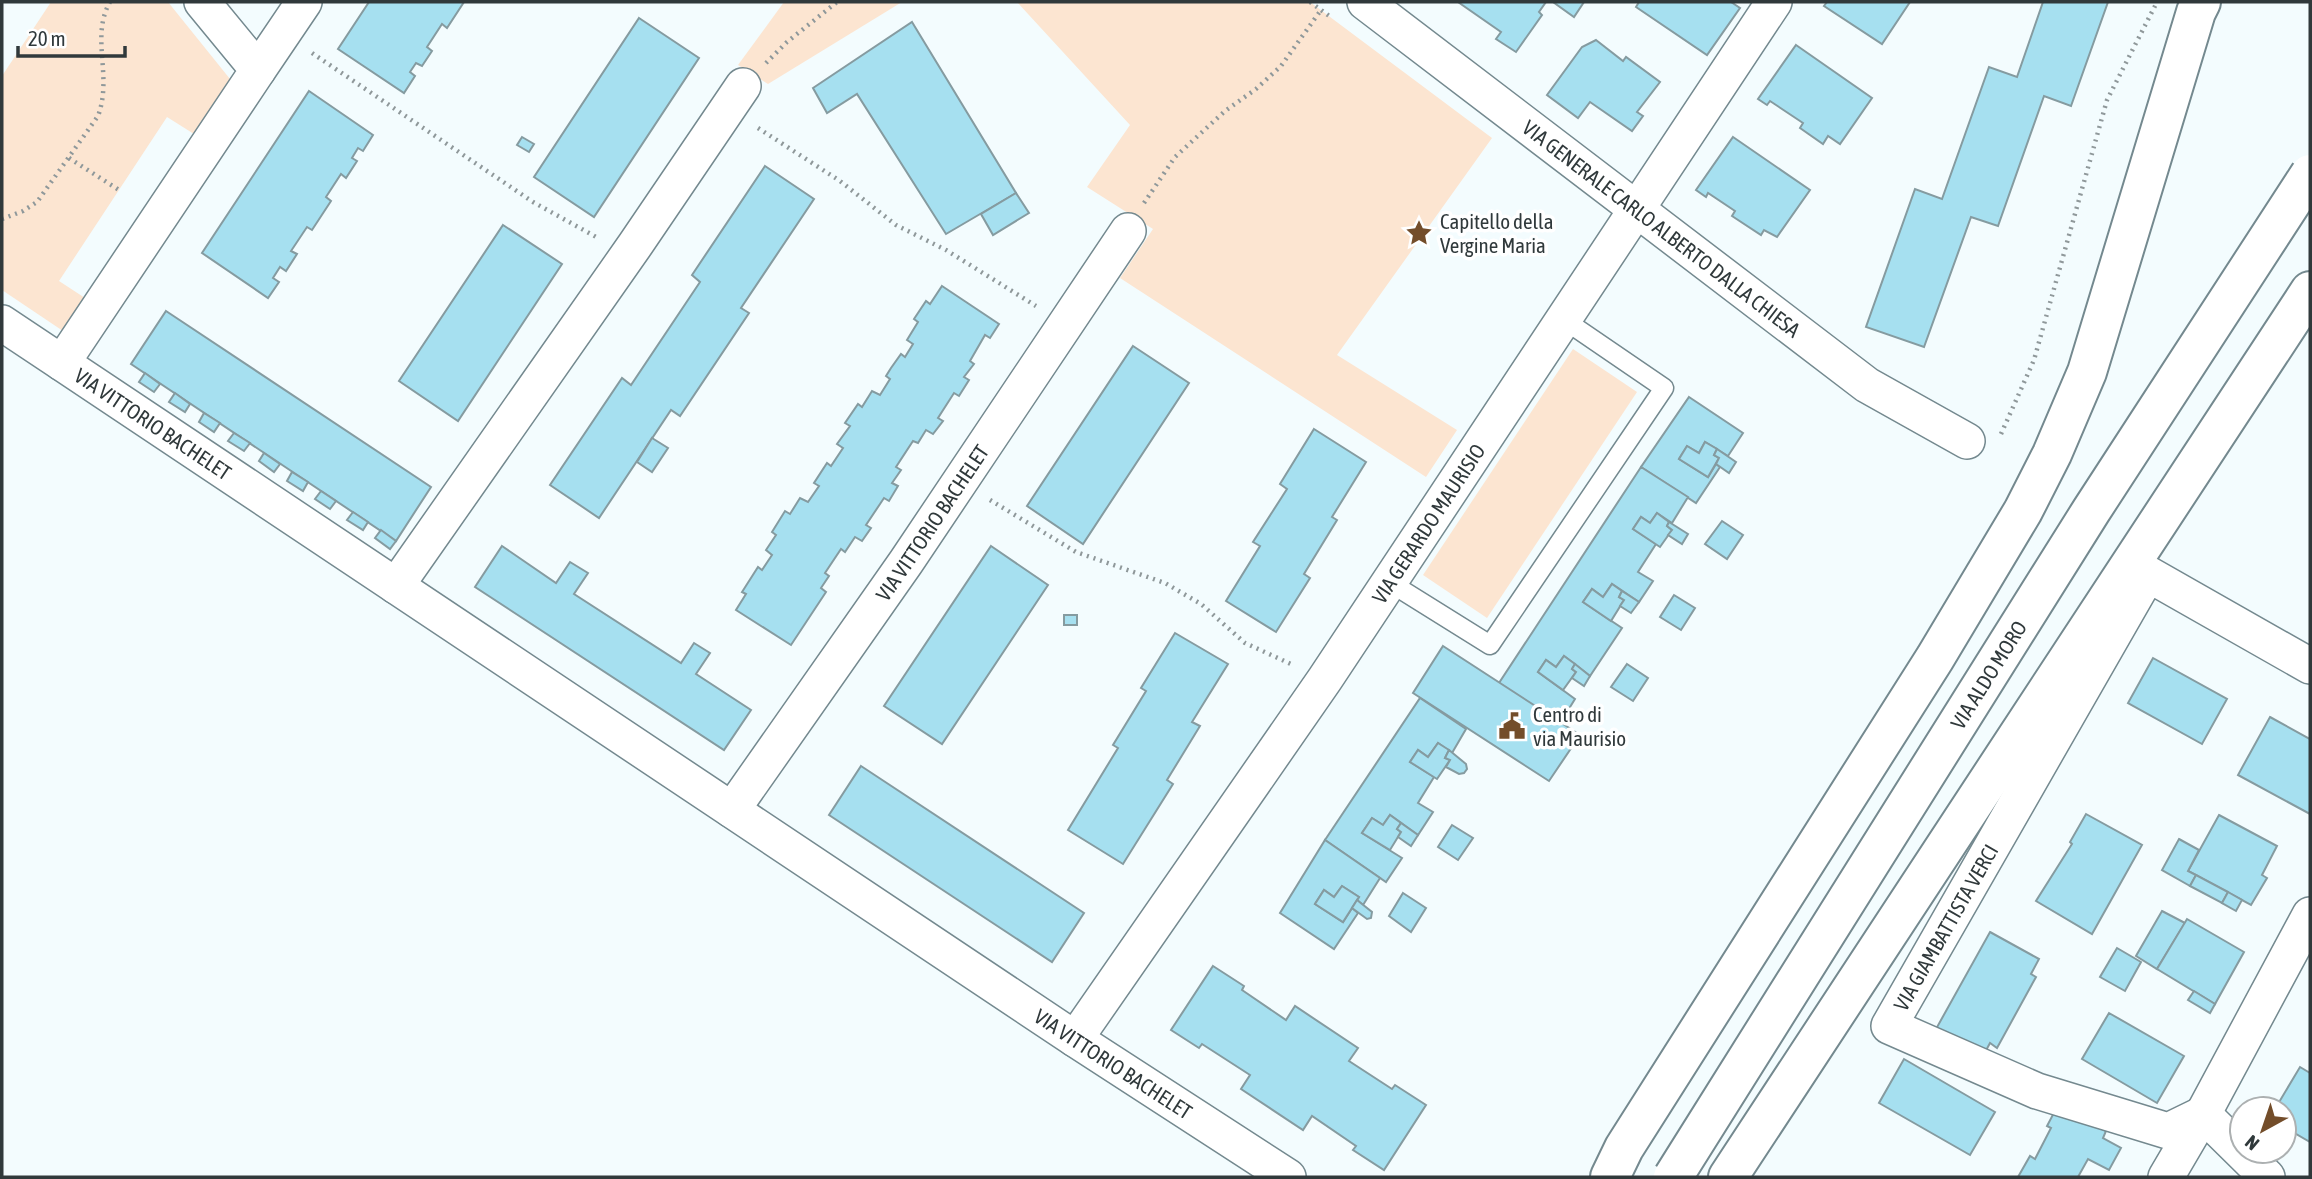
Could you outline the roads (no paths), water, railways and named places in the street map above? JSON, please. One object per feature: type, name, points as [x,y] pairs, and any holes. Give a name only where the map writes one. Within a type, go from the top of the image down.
[{"type":"main road","points":[[1610,1177],[1625,1148],[1935,658],[2034,488],[2087,372],[2201,2]]},
{"type":"main road","name":"VIA ALDO MORO","points":[[1673,1177],[2091,511],[2310,174]]},
{"type":"main road","points":[[1728,1177],[2310,292]]},
{"type":"street","points":[[202,2],[258,71]]},
{"type":"street","name":"VIA VITTORIO BACHELET","points":[[304,2],[62,363],[1075,1039],[1288,1177]]},
{"type":"street","name":"VIA GENERALE CARLO ALBERTO DALLA CHIESA","points":[[1366,2],[1867,385],[1982,440]]},
{"type":"street","name":"VIA GERARDO MAURISIO","points":[[1075,1039],[1325,679],[1774,2]]},
{"type":"street","points":[[396,586],[635,245],[735,97]]},
{"type":"street","name":"VIA VITTORIO BACHELET","points":[[732,810],[906,562],[1128,231]]},
{"type":"street","points":[[2,323],[62,363]]},
{"type":"street","name":"VIA GIAMBATTISTA VERCI","points":[[2203,1114],[2168,1131],[2037,1091],[1889,1026],[2148,574],[2310,666]]},
{"type":"street","points":[[2166,1177],[2310,915]]},
{"type":"street","points":[[2203,1114],[2267,1177]]},
{"type":"lane","points":[[1389,582],[1490,645],[1664,388],[1563,319]]},
{"type":"place","name":"Capitello della Vergine Maria","points":[[1419,233]]},
{"type":"place","name":"Centro di via Maurisio","points":[[1512,726]]}]
